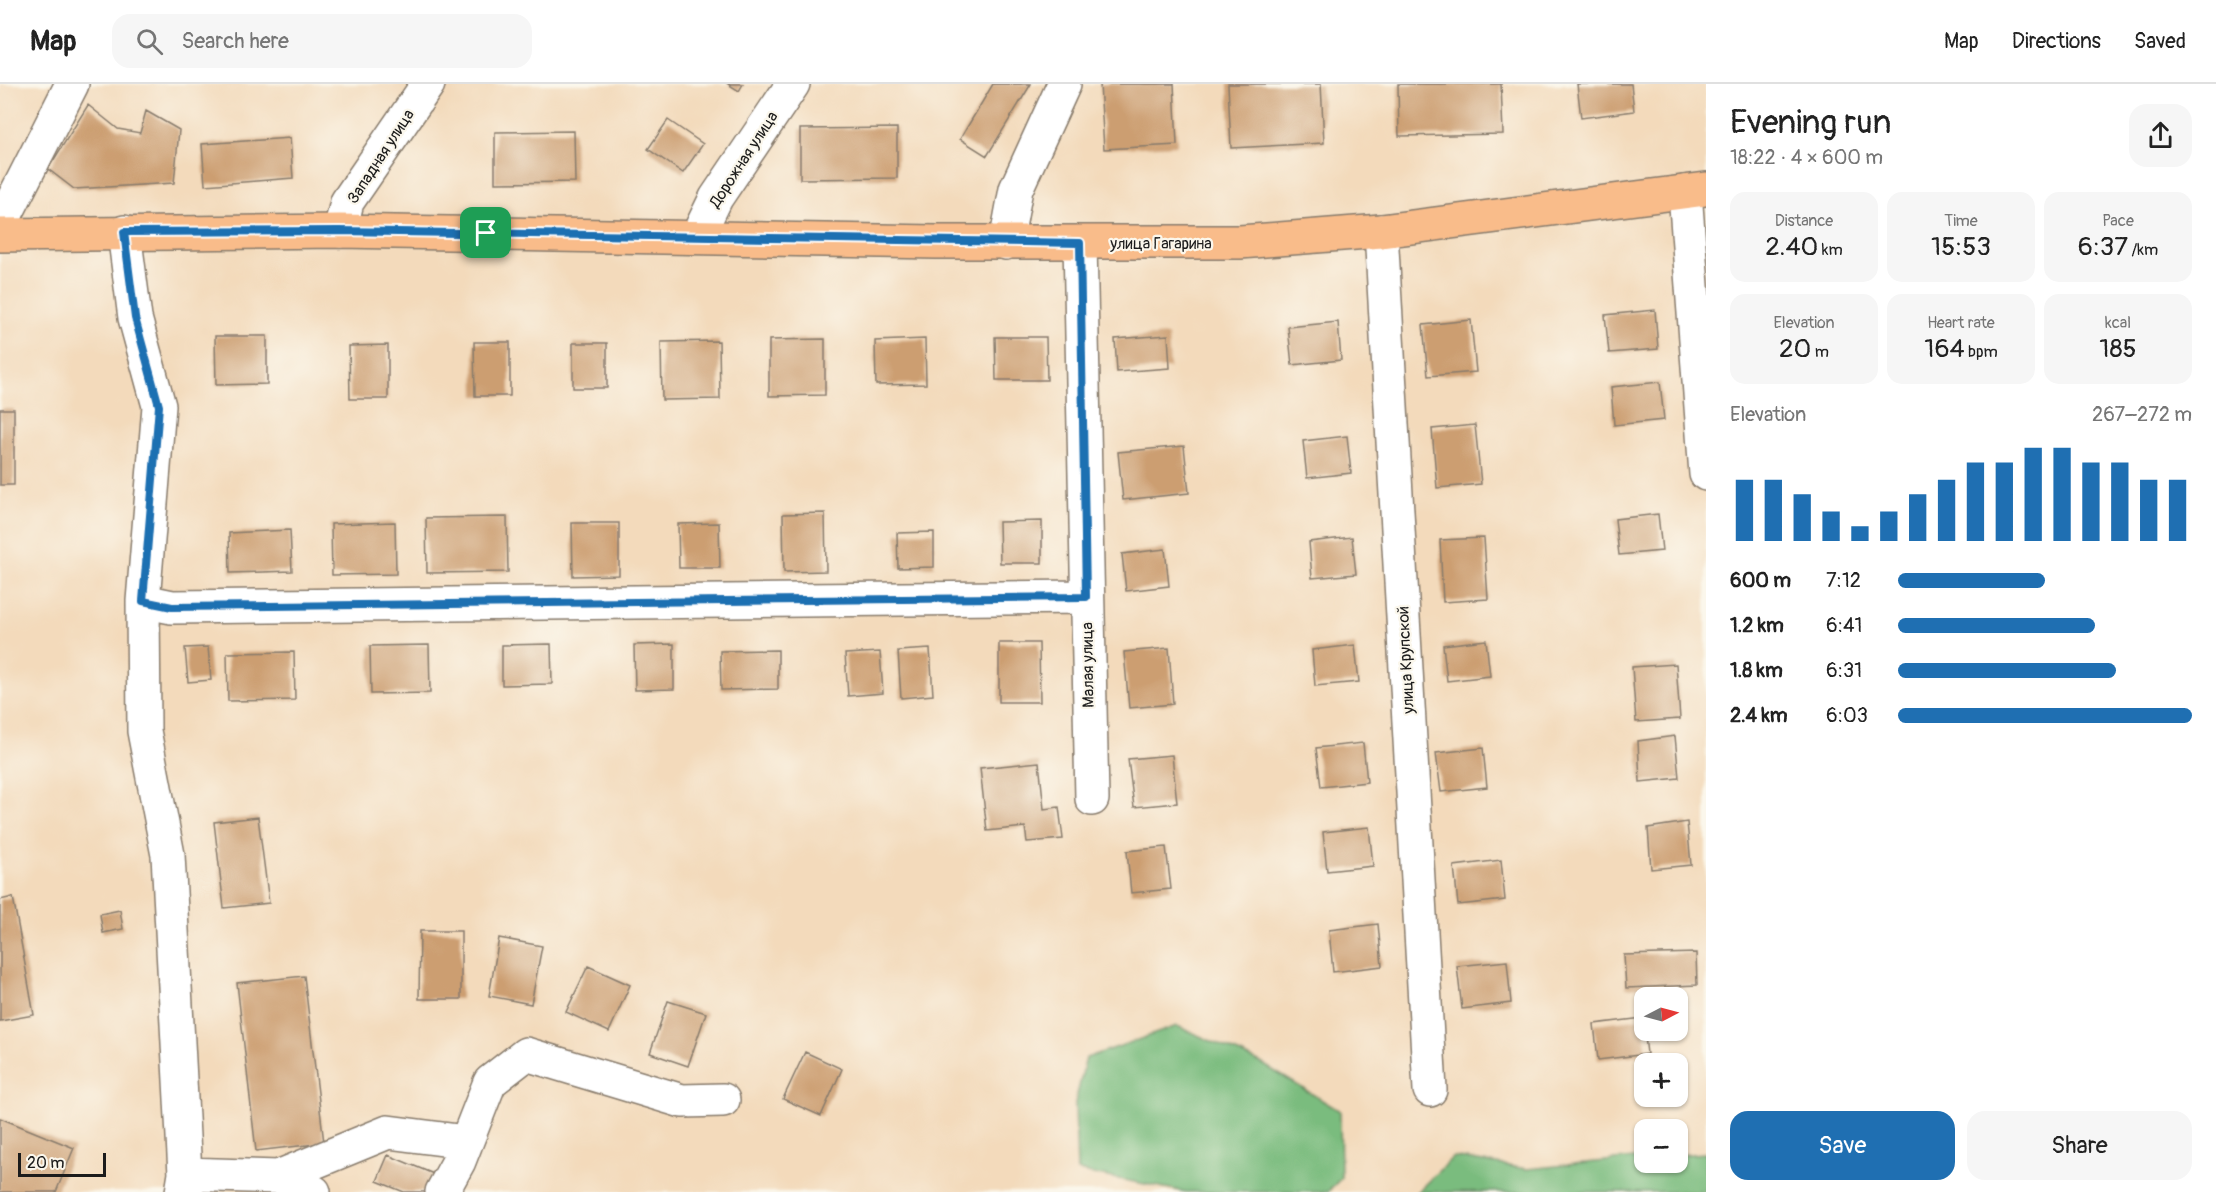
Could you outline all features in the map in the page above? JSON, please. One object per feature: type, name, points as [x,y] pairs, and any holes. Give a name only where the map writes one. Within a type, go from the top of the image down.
[{"type":"main road","name":"улица Гагарина","points":[[0,235],[339,231],[1006,243],[1240,242],[1381,231],[1695,190]]},
{"type":"street","points":[[0,226],[72,84]]},
{"type":"street","name":"Западная улица","points":[[339,231],[347,202],[428,84]]},
{"type":"street","name":"Дорожная улица","points":[[697,237],[716,198],[793,84]]},
{"type":"street","points":[[1006,243],[1016,189],[1064,84]]},
{"type":"street","points":[[1695,190],[1706,474]]},
{"type":"street","name":"улица Крупской","points":[[1381,231],[1430,1090]]},
{"type":"street","points":[[124,232],[135,318],[159,406],[143,601],[144,731],[168,855],[184,1183],[278,1177],[388,1132],[466,1142]]},
{"type":"street","name":"Малая улица","points":[[1080,243],[1092,799]]},
{"type":"street","points":[[143,601],[172,607],[1086,597]]},
{"type":"street","points":[[442,1192],[466,1142],[490,1082],[526,1054],[682,1101],[723,1100]]},
{"type":"street","points":[[278,1177],[314,1192]]},
{"type":"green space","points":[[1177,1026],[1261,1063],[1340,1111],[1341,1178],[1328,1192],[1186,1192],[1077,1171],[1075,1103],[1086,1058]]},
{"type":"green space","points":[[1706,1153],[1706,1192],[1417,1192],[1453,1157],[1527,1169],[1634,1158],[1634,1173],[1688,1173],[1688,1154]]},
{"type":"building","points":[[728,84],[743,84],[739,91]]},
{"type":"building","points":[[993,84],[1031,84],[987,156],[960,139]]},
{"type":"building","points":[[1100,84],[1174,84],[1177,145],[1104,149]]},
{"type":"building","points":[[1228,84],[1321,84],[1324,143],[1231,148]]},
{"type":"building","points":[[1398,84],[1501,84],[1503,134],[1399,136]]},
{"type":"building","points":[[1577,84],[1631,84],[1634,111],[1581,118]]},
{"type":"building","points":[[88,105],[118,129],[140,133],[146,111],[179,130],[174,183],[74,189],[48,169]]},
{"type":"building","points":[[668,120],[703,144],[683,173],[648,149]]},
{"type":"building","points":[[897,128],[897,178],[800,179],[800,129]]},
{"type":"building","points":[[574,131],[575,182],[495,183],[495,132]]},
{"type":"building","points":[[290,138],[293,178],[205,185],[202,144]]},
{"type":"building","points":[[1655,310],[1658,349],[1609,353],[1605,315]]},
{"type":"building","points":[[1471,320],[1476,372],[1428,376],[1423,325]]},
{"type":"building","points":[[1338,322],[1341,360],[1292,365],[1288,327]]},
{"type":"building","points":[[1168,335],[1170,368],[1117,372],[1115,339]]},
{"type":"building","points":[[215,336],[267,336],[267,384],[216,385]]},
{"type":"building","points":[[995,337],[1046,337],[1047,380],[996,380]]},
{"type":"building","points":[[825,339],[825,395],[769,396],[769,340]]},
{"type":"building","points":[[925,339],[926,384],[876,385],[875,341]]},
{"type":"building","points":[[719,341],[720,399],[662,400],[661,342]]},
{"type":"building","points":[[474,342],[510,342],[510,396],[475,396]]},
{"type":"building","points":[[573,343],[607,343],[607,388],[573,388]]},
{"type":"building","points":[[388,345],[388,399],[350,399],[349,346]]},
{"type":"building","points":[[1660,382],[1664,420],[1614,425],[1611,387]]},
{"type":"building","points":[[0,409],[14,409],[14,485],[0,485]]},
{"type":"building","points":[[1475,425],[1481,484],[1437,488],[1432,429]]},
{"type":"building","points":[[1347,436],[1351,473],[1307,478],[1303,441]]},
{"type":"building","points":[[1184,446],[1189,493],[1123,500],[1118,452]]},
{"type":"building","points":[[825,513],[826,571],[784,572],[783,514]]},
{"type":"building","points":[[1658,514],[1662,551],[1619,555],[1615,519]]},
{"type":"building","points":[[507,517],[508,572],[427,573],[426,518]]},
{"type":"building","points":[[1042,521],[1042,563],[1000,563],[999,522]]},
{"type":"building","points":[[395,522],[396,574],[332,575],[331,524]]},
{"type":"building","points":[[572,523],[619,523],[619,575],[573,576]]},
{"type":"building","points":[[719,523],[720,568],[679,568],[678,524]]},
{"type":"building","points":[[290,530],[292,571],[230,573],[229,533]]},
{"type":"building","points":[[934,532],[934,567],[898,568],[897,533]]},
{"type":"building","points":[[1352,537],[1356,574],[1312,578],[1309,542]]},
{"type":"building","points":[[1484,538],[1488,599],[1443,602],[1440,540]]},
{"type":"building","points":[[1165,549],[1169,586],[1126,591],[1122,554]]},
{"type":"building","points":[[1486,640],[1490,676],[1447,681],[1443,645]]},
{"type":"building","points":[[999,643],[1039,643],[1040,702],[999,702]]},
{"type":"building","points":[[551,644],[552,684],[502,685],[502,645]]},
{"type":"building","points":[[674,644],[674,689],[635,690],[634,645]]},
{"type":"building","points":[[429,645],[430,693],[371,694],[370,646]]},
{"type":"building","points":[[1355,645],[1359,682],[1315,686],[1312,650]]},
{"type":"building","points":[[208,647],[211,680],[188,682],[185,648]]},
{"type":"building","points":[[1169,648],[1173,704],[1129,708],[1124,652]]},
{"type":"building","points":[[930,649],[933,695],[901,698],[898,651]]},
{"type":"building","points":[[778,650],[778,689],[721,690],[720,651]]},
{"type":"building","points":[[294,652],[295,700],[228,701],[227,653]]},
{"type":"building","points":[[880,652],[883,693],[848,696],[845,654]]},
{"type":"building","points":[[1676,664],[1680,719],[1636,722],[1632,667]]},
{"type":"building","points":[[1675,736],[1679,778],[1640,782],[1638,741]]},
{"type":"building","points":[[1363,743],[1367,782],[1321,787],[1316,748]]},
{"type":"building","points":[[1483,748],[1487,787],[1441,792],[1436,753]]},
{"type":"building","points":[[1172,755],[1177,803],[1134,807],[1128,759]]},
{"type":"building","points":[[1039,762],[1044,809],[1059,807],[1063,839],[1027,842],[1025,827],[987,831],[980,768]]},
{"type":"building","points":[[258,817],[269,903],[224,908],[214,822]]},
{"type":"building","points":[[1687,822],[1691,865],[1651,869],[1648,828]]},
{"type":"building","points":[[1369,827],[1373,866],[1327,871],[1323,832]]},
{"type":"building","points":[[1166,847],[1171,889],[1131,893],[1127,851]]},
{"type":"building","points":[[1501,860],[1505,900],[1458,905],[1454,866]]},
{"type":"building","points":[[13,897],[34,1015],[0,1021],[0,900]]},
{"type":"building","points":[[120,910],[123,929],[103,933],[100,914]]},
{"type":"building","points":[[1378,924],[1382,966],[1333,972],[1329,930]]},
{"type":"building","points":[[420,931],[461,931],[461,999],[419,999]]},
{"type":"building","points":[[499,938],[542,946],[531,1004],[489,996]]},
{"type":"building","points":[[1696,953],[1697,985],[1626,988],[1624,955]]},
{"type":"building","points":[[1507,961],[1511,1003],[1462,1009],[1457,966]]},
{"type":"building","points":[[588,966],[630,985],[609,1032],[566,1012]]},
{"type":"building","points":[[304,976],[324,1143],[256,1151],[237,983]]},
{"type":"building","points":[[668,1001],[706,1013],[688,1066],[650,1053]]},
{"type":"building","points":[[1634,1019],[1634,1041],[1646,1041],[1647,1053],[1634,1053],[1634,1056],[1598,1060],[1594,1024]]},
{"type":"building","points":[[805,1052],[842,1069],[821,1116],[783,1099]]},
{"type":"building","points":[[0,1118],[74,1148],[56,1192],[0,1192]]},
{"type":"building","points":[[388,1155],[436,1175],[429,1192],[404,1192],[377,1181]]},
{"type":"route","points":[[124,232],[486,233],[1080,243],[1086,597],[172,607],[143,601],[159,406],[135,318],[124,232]]}]
